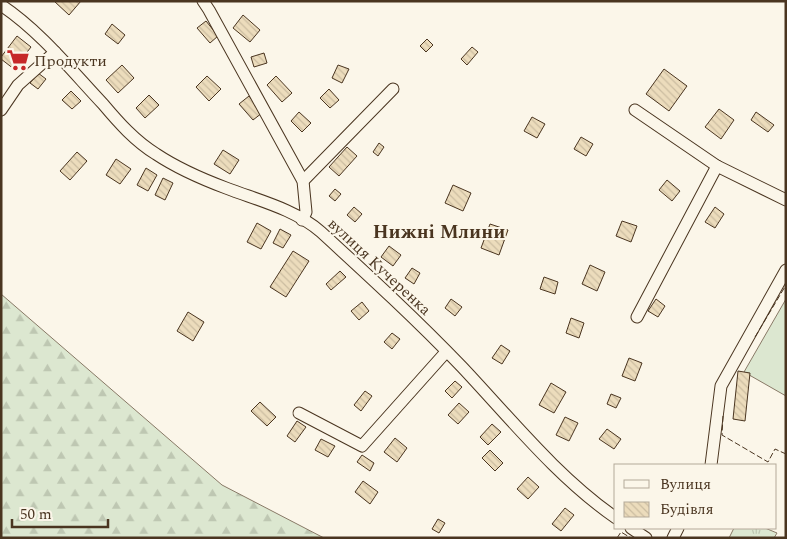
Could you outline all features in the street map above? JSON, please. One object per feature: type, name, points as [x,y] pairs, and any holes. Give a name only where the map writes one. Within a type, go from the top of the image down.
[{"type":"street","points":[[203,1],[210,10],[303,182],[306,212],[302,220]]},
{"type":"street","name":"вулиця Кучеренка","points":[[1,5],[26,24],[55,52],[131,136],[155,154],[197,176],[279,208],[318,230],[446,352],[578,488],[614,516]]},
{"type":"street","points":[[1,110],[18,85],[55,52]]},
{"type":"street","points":[[303,182],[393,89]]},
{"type":"street","points":[[635,110],[717,166],[786,200]]},
{"type":"street","points":[[637,317],[717,166]]},
{"type":"street","points":[[711,464],[722,386],[786,270]]},
{"type":"street","points":[[299,413],[362,446],[446,352]]},
{"type":"street","points":[[632,529],[646,538]]},
{"type":"green space","points":[[1,294],[222,485],[324,538],[1,538]]},
{"type":"green space","points":[[786,299],[786,396],[744,372]]},
{"type":"green space","points":[[734,529],[767,529],[777,533],[774,538],[729,538]]},
{"type":"building","points":[[54,1],[81,1],[69,15]]},
{"type":"building","points":[[243,15],[260,30],[250,42],[233,28]]},
{"type":"building","points":[[206,21],[218,36],[210,43],[197,28]]},
{"type":"building","points":[[112,24],[125,35],[118,44],[105,34]]},
{"type":"building","points":[[17,36],[31,47],[14,69],[1,57]]},
{"type":"building","points":[[427,39],[433,45],[426,52],[420,46]]},
{"type":"building","points":[[472,47],[478,52],[467,65],[461,59]]},
{"type":"building","points":[[264,53],[267,63],[254,67],[251,57]]},
{"type":"building","points":[[122,65],[134,78],[118,93],[106,80]]},
{"type":"building","points":[[338,65],[349,69],[342,83],[332,78]]},
{"type":"building","points":[[664,69],[687,86],[669,111],[646,94]]},
{"type":"building","points":[[38,73],[46,79],[38,89],[30,83]]},
{"type":"building","points":[[207,76],[221,89],[209,101],[196,87]]},
{"type":"building","points":[[276,76],[292,93],[282,102],[267,85]]},
{"type":"building","points":[[329,89],[339,100],[330,108],[320,98]]},
{"type":"building","points":[[71,91],[81,101],[72,109],[62,100]]},
{"type":"building","points":[[149,95],[159,105],[145,118],[136,108]]},
{"type":"building","points":[[249,96],[262,113],[253,120],[239,104]]},
{"type":"building","points":[[719,109],[734,120],[721,139],[705,127]]},
{"type":"building","points":[[299,112],[311,123],[302,132],[291,121]]},
{"type":"building","points":[[756,112],[774,125],[768,132],[751,120]]},
{"type":"building","points":[[532,117],[545,124],[537,138],[524,131]]},
{"type":"building","points":[[581,137],[593,144],[586,156],[574,149]]},
{"type":"building","points":[[379,143],[384,147],[378,156],[373,152]]},
{"type":"building","points":[[347,147],[357,156],[339,176],[329,167]]},
{"type":"building","points":[[223,150],[239,160],[230,174],[214,164]]},
{"type":"building","points":[[77,152],[87,161],[70,180],[60,171]]},
{"type":"building","points":[[116,159],[131,169],[120,184],[106,175]]},
{"type":"building","points":[[146,168],[157,175],[148,191],[137,185]]},
{"type":"building","points":[[163,178],[173,183],[165,200],[155,195]]},
{"type":"building","points":[[667,180],[680,191],[672,201],[659,190]]},
{"type":"building","points":[[453,185],[471,193],[463,211],[445,203]]},
{"type":"building","points":[[335,189],[341,194],[335,201],[329,196]]},
{"type":"building","points":[[354,207],[362,214],[355,222],[347,215]]},
{"type":"building","points":[[715,207],[724,214],[715,228],[705,222]]},
{"type":"building","points":[[622,221],[637,226],[631,242],[616,236]]},
{"type":"building","points":[[257,223],[271,231],[261,249],[247,242]]},
{"type":"building","points":[[490,224],[508,230],[499,255],[481,248]]},
{"type":"building","points":[[280,229],[291,235],[283,248],[273,243]]},
{"type":"building","points":[[389,246],[401,255],[393,266],[381,257]]},
{"type":"building","points":[[293,251],[309,261],[286,297],[270,287]]},
{"type":"building","points":[[590,265],[605,272],[597,291],[582,284]]},
{"type":"building","points":[[412,268],[420,273],[414,284],[405,278]]},
{"type":"building","points":[[340,271],[346,277],[331,290],[326,284]]},
{"type":"building","points":[[544,277],[558,282],[555,294],[540,289]]},
{"type":"building","points":[[451,299],[462,307],[455,316],[445,308]]},
{"type":"building","points":[[656,299],[665,306],[658,317],[648,311]]},
{"type":"building","points":[[362,302],[369,311],[359,320],[351,311]]},
{"type":"building","points":[[188,312],[204,322],[193,341],[177,331]]},
{"type":"building","points":[[571,318],[584,323],[579,338],[566,333]]},
{"type":"building","points":[[392,333],[400,339],[392,349],[384,342]]},
{"type":"building","points":[[501,345],[510,351],[502,364],[492,358]]},
{"type":"building","points":[[629,358],[642,363],[635,381],[622,376]]},
{"type":"building","points":[[738,371],[750,373],[745,421],[733,419]]},
{"type":"building","points":[[455,381],[462,387],[452,398],[445,391]]},
{"type":"building","points":[[551,383],[566,392],[554,413],[539,405]]},
{"type":"building","points":[[365,391],[372,396],[361,411],[354,405]]},
{"type":"building","points":[[611,394],[621,398],[616,408],[607,404]]},
{"type":"building","points":[[260,402],[276,417],[267,426],[251,411]]},
{"type":"building","points":[[459,403],[469,412],[458,424],[448,415]]},
{"type":"building","points":[[565,417],[578,423],[569,441],[556,435]]},
{"type":"building","points":[[297,421],[306,427],[295,442],[287,436]]},
{"type":"building","points":[[492,424],[501,432],[488,445],[480,437]]},
{"type":"building","points":[[607,429],[621,439],[614,449],[599,439]]},
{"type":"building","points":[[395,438],[407,448],[397,462],[384,452]]},
{"type":"building","points":[[321,439],[335,446],[328,457],[315,450]]},
{"type":"building","points":[[490,450],[503,463],[495,471],[482,458]]},
{"type":"building","points":[[362,455],[374,463],[370,471],[357,462]]},
{"type":"building","points":[[528,477],[539,487],[528,499],[517,489]]},
{"type":"building","points":[[363,481],[378,492],[370,504],[355,492]]},
{"type":"building","points":[[565,508],[574,515],[561,531],[552,524]]},
{"type":"building","points":[[438,519],[445,523],[439,533],[432,529]]},
{"type":"fence","points":[[755,337],[786,285]]},
{"type":"fence","points":[[723,416],[722,435],[768,462],[775,449],[786,454]]},
{"type":"fence","points":[[617,538],[621,532],[631,538]]},
{"type":"place","name":"Продукти","points":[[18,60]]},
{"type":"district","name":"Нижні Млини","points":[[439,231]]}]
